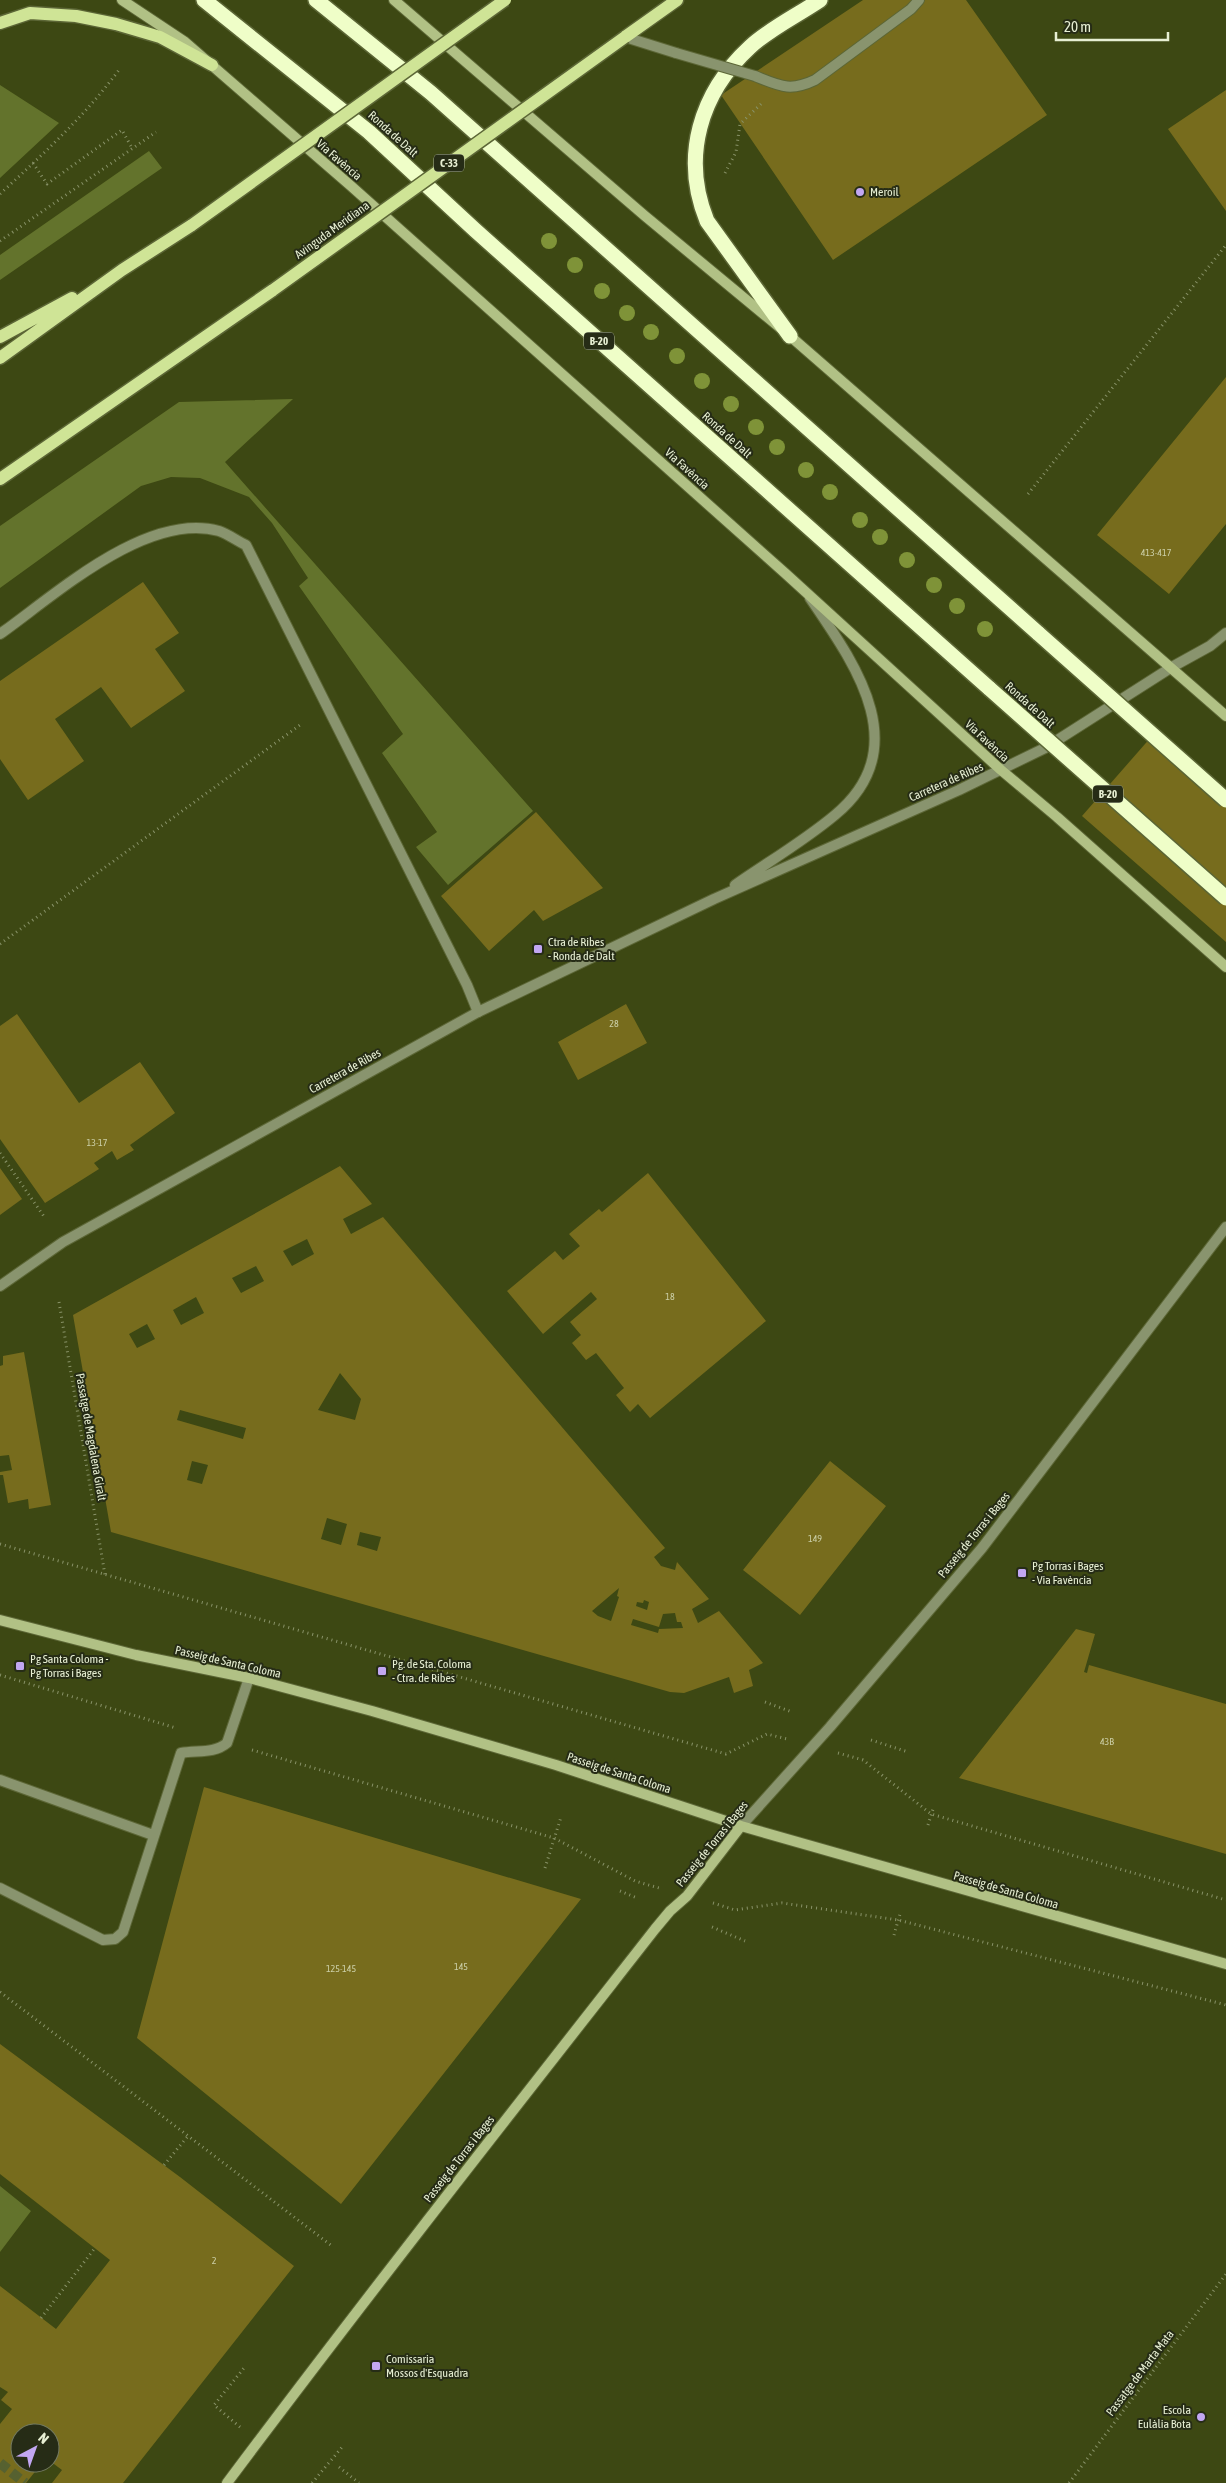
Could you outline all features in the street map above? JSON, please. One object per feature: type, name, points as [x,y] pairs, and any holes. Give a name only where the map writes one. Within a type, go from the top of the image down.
[{"type":"highway","name":"Ronda de Dalt","points":[[204,0],[369,132],[482,237],[1226,898]]},
{"type":"highway","points":[[316,0],[422,85],[1226,800]]},
{"type":"highway","points":[[790,336],[707,220],[698,200],[695,179],[695,152],[700,124],[709,102],[733,66],[751,46],[820,0]]},
{"type":"main road","points":[[0,358],[122,270],[192,225],[505,0]]},
{"type":"main road","name":"Avinguda Meridiana","points":[[0,479],[273,290],[677,0]]},
{"type":"main road","points":[[0,22],[30,13],[76,16],[116,24],[160,37],[212,65]]},
{"type":"main road","points":[[0,337],[122,270]]},
{"type":"street","name":"Via Favència","points":[[122,0],[185,42],[352,186],[1001,770],[1057,817],[1226,967]]},
{"type":"street","points":[[394,0],[645,216],[790,336],[1226,716]]},
{"type":"street","points":[[624,37],[755,76],[781,86],[798,88],[815,80],[911,9],[919,0]]},
{"type":"street","points":[[0,634],[114,552],[160,533],[190,528],[219,532],[246,546],[467,984],[478,1012]]},
{"type":"street","name":"Carretera de Ribes","points":[[714,899],[836,815],[858,790],[874,760],[875,736],[870,706],[859,674],[806,593]]},
{"type":"street","name":"Carretera de Ribes","points":[[0,1286],[63,1242],[478,1012],[714,899],[1001,770],[1045,748],[1172,667],[1210,646],[1226,633]]},
{"type":"street","name":"Passeig de Torras i Bages","points":[[227,2483],[343,2328],[655,1929],[670,1911],[687,1896],[741,1826],[830,1727],[982,1548],[1226,1227]]},
{"type":"street","name":"Passeig de Santa Coloma","points":[[0,1620],[126,1653],[250,1678],[556,1766],[741,1826],[1226,1964]]},
{"type":"street","points":[[0,1888],[103,1940],[115,1939],[123,1932],[181,1753],[212,1751],[221,1749],[227,1743],[250,1678]]},
{"type":"street","points":[[0,1780],[153,1835]]},
{"type":"path","points":[[0,194],[93,104],[119,70]]},
{"type":"path","points":[[723,176],[736,152],[740,124]]},
{"type":"path","points":[[33,163],[47,184],[122,130],[132,148]]},
{"type":"path","points":[[0,241],[156,132]]},
{"type":"path","points":[[1028,494],[1226,245]]},
{"type":"path","points":[[0,944],[300,725]]},
{"type":"path","points":[[0,1153],[45,1218]]},
{"type":"path","name":"Passatge de Magdalena Giralt","points":[[58,1302],[105,1575]]},
{"type":"path","points":[[0,1544],[726,1754],[767,1734]]},
{"type":"path","points":[[0,1676],[180,1729]]},
{"type":"path","points":[[764,1702],[792,1712]]},
{"type":"path","points":[[871,1740],[908,1752]]},
{"type":"path","points":[[227,1743],[554,1838],[635,1881]]},
{"type":"path","points":[[863,1760],[931,1814],[1226,1900]]},
{"type":"path","points":[[928,1825],[934,1806]]},
{"type":"path","points":[[545,1868],[561,1817]]},
{"type":"path","points":[[620,1891],[637,1898]]},
{"type":"path","points":[[735,1910],[782,1903],[898,1920],[1226,2005]]},
{"type":"path","points":[[894,1935],[900,1914]]},
{"type":"path","points":[[712,1927],[745,1941]]},
{"type":"path","points":[[0,1992],[332,2246]]},
{"type":"path","points":[[164,2165],[188,2136]]},
{"type":"path","points":[[41,2318],[95,2248]]},
{"type":"path","name":"Passatge de Marta Mata","points":[[1069,2483],[1226,2274]]},
{"type":"path","points":[[244,2368],[214,2405],[247,2432]]},
{"type":"path","points":[[312,2483],[343,2446]]},
{"type":"path","points":[[339,2467],[359,2483]]},
{"type":"green space","points":[[0,85],[59,123],[0,178]]},
{"type":"green space","points":[[149,151],[162,168],[0,280],[0,255]]},
{"type":"green space","points":[[293,399],[225,462],[533,811],[448,885],[416,847],[437,832],[382,753],[403,734],[299,586],[308,578],[272,523],[249,497],[200,478],[171,477],[141,486],[0,588],[0,526],[179,402]]},
{"type":"green space","points":[[0,2186],[31,2211],[0,2252]]},
{"type":"building","name":"Meroil","points":[[863,0],[966,0],[1047,115],[833,260],[721,95]]},
{"type":"building","points":[[1226,90],[1226,211],[1168,129]]},
{"type":"building","points":[[1226,377],[1226,524],[1169,594],[1097,535]]},
{"type":"building","points":[[143,582],[179,633],[155,649],[185,691],[131,728],[101,687],[55,719],[84,761],[28,800],[0,759],[0,681]]},
{"type":"building","points":[[1152,736],[1226,801],[1226,942],[1082,816]]},
{"type":"building","points":[[536,812],[603,888],[543,921],[534,910],[489,951],[441,896]]},
{"type":"building","points":[[626,1004],[647,1043],[578,1080],[558,1042]]},
{"type":"building","points":[[17,1014],[79,1103],[140,1062],[175,1113],[130,1145],[134,1150],[117,1160],[112,1151],[94,1163],[99,1169],[45,1203],[0,1139],[0,1026]]},
{"type":"building","points":[[340,1166],[372,1204],[343,1219],[351,1234],[383,1217],[665,1548],[654,1557],[661,1566],[675,1570],[677,1562],[709,1599],[692,1609],[698,1623],[719,1611],[763,1663],[749,1670],[753,1686],[734,1693],[729,1677],[684,1693],[670,1692],[111,1532],[73,1315]],"holes":[[[307,1239],[314,1254],[292,1266],[283,1251]],[[256,1266],[264,1281],[241,1293],[232,1278]],[[196,1297],[204,1313],[181,1325],[173,1310]],[[147,1324],[155,1339],[137,1348],[129,1334]],[[340,1373],[361,1399],[355,1420],[318,1410]],[[180,1410],[246,1428],[243,1439],[177,1420]],[[192,1461],[208,1465],[202,1484],[187,1480]],[[327,1518],[347,1524],[341,1545],[321,1539]],[[360,1532],[381,1537],[377,1551],[357,1545]],[[619,1588],[617,1596],[619,1597],[611,1621],[598,1616],[592,1611]],[[644,1600],[649,1602],[647,1610],[636,1606],[637,1602],[643,1603]],[[675,1613],[677,1622],[681,1622],[683,1628],[659,1629],[658,1633],[631,1625],[633,1619],[659,1627],[663,1614]]]},
{"type":"building","points":[[0,1168],[22,1199],[0,1215]]},
{"type":"building","points":[[648,1173],[766,1321],[650,1418],[638,1404],[630,1412],[616,1395],[624,1388],[596,1353],[586,1360],[572,1343],[581,1335],[570,1322],[597,1299],[591,1292],[543,1334],[507,1291],[555,1251],[563,1260],[580,1246],[569,1234],[599,1209],[602,1212]]},
{"type":"building","points":[[24,1352],[51,1505],[29,1509],[28,1499],[8,1503],[3,1475],[0,1475],[0,1472],[12,1470],[9,1455],[0,1456],[0,1366],[3,1365],[3,1356]]},
{"type":"building","points":[[830,1461],[886,1506],[800,1615],[743,1570]]},
{"type":"building","points":[[1076,1629],[1095,1634],[1084,1672],[1087,1673],[1089,1665],[1226,1704],[1226,1854],[959,1778]]},
{"type":"building","points":[[204,1787],[581,1899],[341,2204],[137,2038]]},
{"type":"building","points":[[0,2044],[180,2177],[294,2266],[123,2483],[52,2483],[62,2470],[60,2468],[60,2423],[10,2423],[10,2473],[34,2473],[26,2483],[0,2483],[0,2424],[12,2409],[1,2400],[8,2392],[0,2387],[0,2286],[56,2329],[110,2260],[0,2174]]},
{"type":"tunnel","points":[[0,2463],[25,2483]]},
{"type":"place","name":"Meroil","points":[[860,192]]},
{"type":"place","name":"Ctra de Ribes - Ronda de Dalt","points":[[538,949]]},
{"type":"place","name":"Pg Torras i Bages - Via Favència","points":[[1022,1573]]},
{"type":"place","name":"Pg Santa Coloma - Pg Torras i Bages","points":[[20,1666]]},
{"type":"place","name":"Pg. de Sta. Coloma - Ctra. de Ribes","points":[[382,1671]]},
{"type":"place","name":"Comissaria Mossos d'Esquadra","points":[[376,2366]]},
{"type":"place","name":"Escola Eulàlia Bota","points":[[1201,2417]]}]
